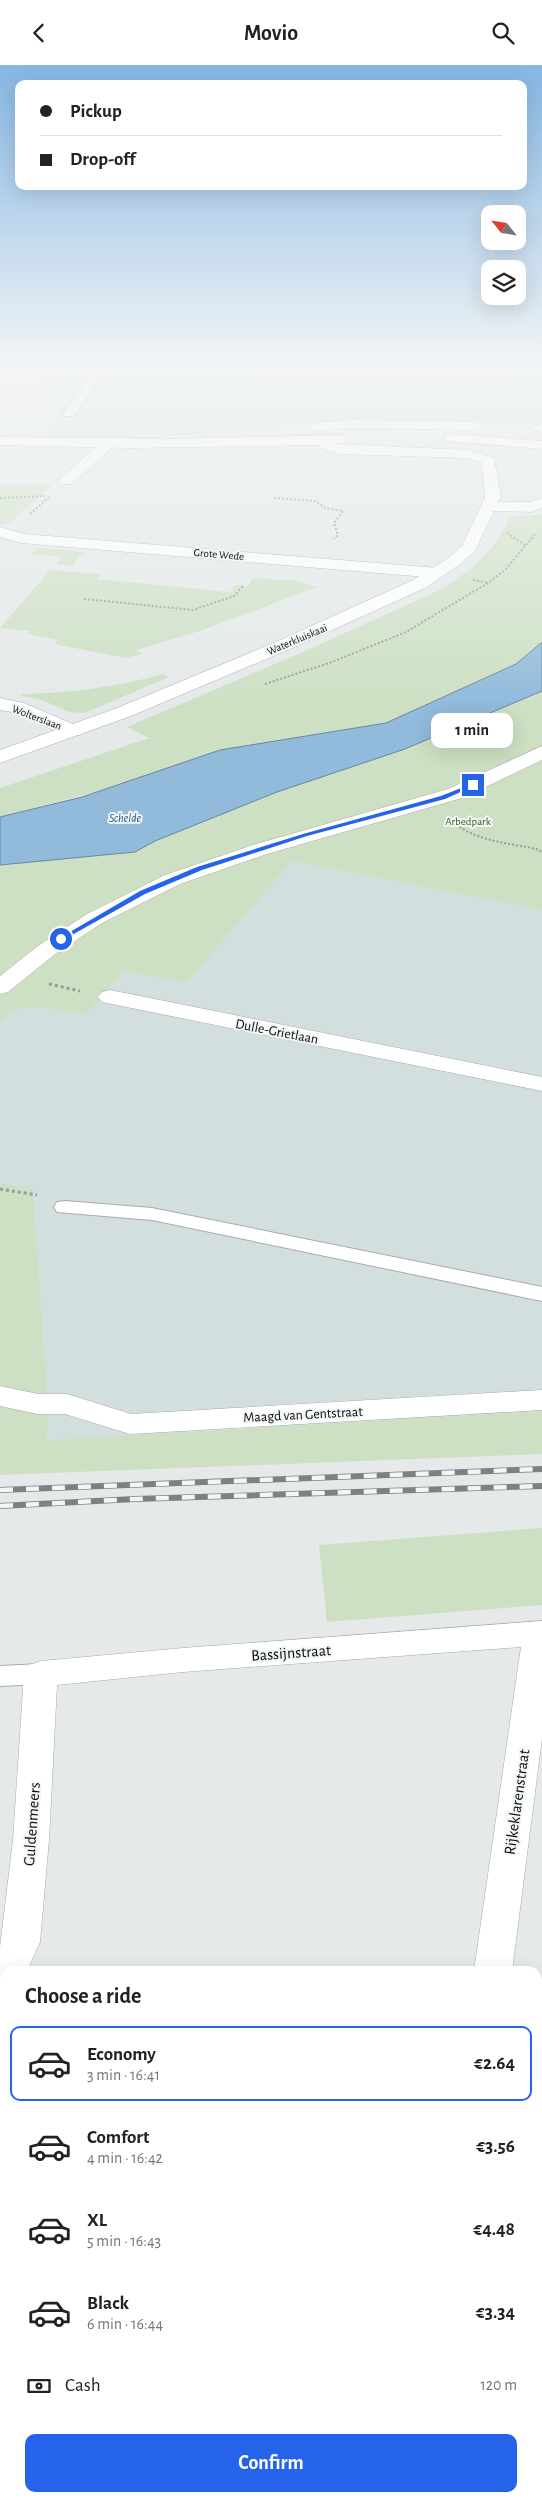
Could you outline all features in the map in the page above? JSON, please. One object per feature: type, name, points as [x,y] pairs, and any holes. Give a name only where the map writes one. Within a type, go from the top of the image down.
[{"type":"street","name":"Waterkluiskaai","points":[[0,757],[124,712],[405,592],[438,573],[469,548],[490,507],[493,497],[492,481]]},
{"type":"street","points":[[490,507],[532,507],[542,503]]},
{"type":"street","name":"Grote Wede","points":[[5,532],[21,538],[438,573]]},
{"type":"street","name":"Wolterslaan","points":[[0,704],[17,707],[73,731]]},
{"type":"street","points":[[6,982],[74,930],[142,893],[200,869],[305,835],[452,794],[502,773],[542,753]]},
{"type":"street","name":"Dulle-Grietlaan","points":[[110,997],[542,1084]]},
{"type":"street","name":"Maagd van Gentstraat","points":[[0,1396],[38,1404],[67,1405],[130,1423],[542,1400]]},
{"type":"street","name":"Bassijnstraat","points":[[41,1674],[183,1660],[541,1633]]},
{"type":"street","name":"Rijkeklarenstraat","points":[[494,1966],[541,1633]]},
{"type":"street","name":"Guldenmeers","points":[[10,1966],[20,1942],[31,1839],[41,1674]]},
{"type":"lane","points":[[65,1207],[152,1214],[542,1294]]},
{"type":"lane","points":[[0,1676],[41,1674]]},
{"type":"path","points":[[0,498],[26,498],[51,495],[5,532]]},
{"type":"path","points":[[274,498],[316,501],[325,508],[343,511],[334,523],[338,535],[315,563]]},
{"type":"path","points":[[525,545],[536,533]]},
{"type":"path","points":[[84,599],[193,610],[234,596],[244,585]]},
{"type":"path","points":[[407,807],[453,822],[463,831],[501,842],[535,847],[542,852]]},
{"type":"path","points":[[6,982],[110,997]]},
{"type":"path","points":[[0,1189],[43,1196],[65,1207]]},
{"type":"shaded area","points":[[292,861],[542,910],[542,1411],[46,1440],[49,1416],[33,1189],[0,1183],[0,1024],[12,1010],[43,1007],[86,1015],[123,971],[186,983]]},
{"type":"green space","points":[[0,484],[52,485],[10,523],[0,525]]},
{"type":"green space","points":[[542,514],[542,642],[516,664],[386,723],[298,738],[0,817],[0,788],[149,738],[127,727],[303,652],[440,590],[471,569],[494,545],[511,517]]},
{"type":"green space","points":[[37,548],[83,552],[72,566],[56,564],[62,557],[31,554]]},
{"type":"green space","points":[[50,570],[101,574],[97,579],[231,592],[235,585],[248,586],[253,578],[299,581],[317,587],[200,631],[136,650],[143,654],[125,658],[54,644],[58,640],[28,634],[30,631],[0,628]]},
{"type":"green space","points":[[164,674],[169,677],[85,713],[69,712],[42,700],[21,696],[21,694],[93,689]]},
{"type":"green space","name":"Arbedpark","points":[[542,691],[542,910],[292,861],[186,983],[123,971],[86,1015],[43,1007],[12,1010],[0,1024],[0,865],[135,852],[155,841],[277,792],[405,749]]},
{"type":"green space","points":[[0,1183],[33,1189],[49,1416],[46,1440],[542,1411],[542,1454],[0,1475]]},
{"type":"green space","points":[[542,1528],[542,1605],[327,1622],[319,1545]]},
{"type":"water","name":"Schelde","points":[[542,642],[542,691],[405,749],[277,792],[155,841],[135,852],[0,865],[0,817],[82,797],[220,750],[386,723],[516,664]]},
{"type":"railway","points":[[0,1490],[542,1469]]},
{"type":"railway","points":[[0,1506],[135,1499],[542,1486]]},
{"type":"route","points":[[61,939],[142,893],[200,869],[305,835],[443,797],[473,785]]}]
